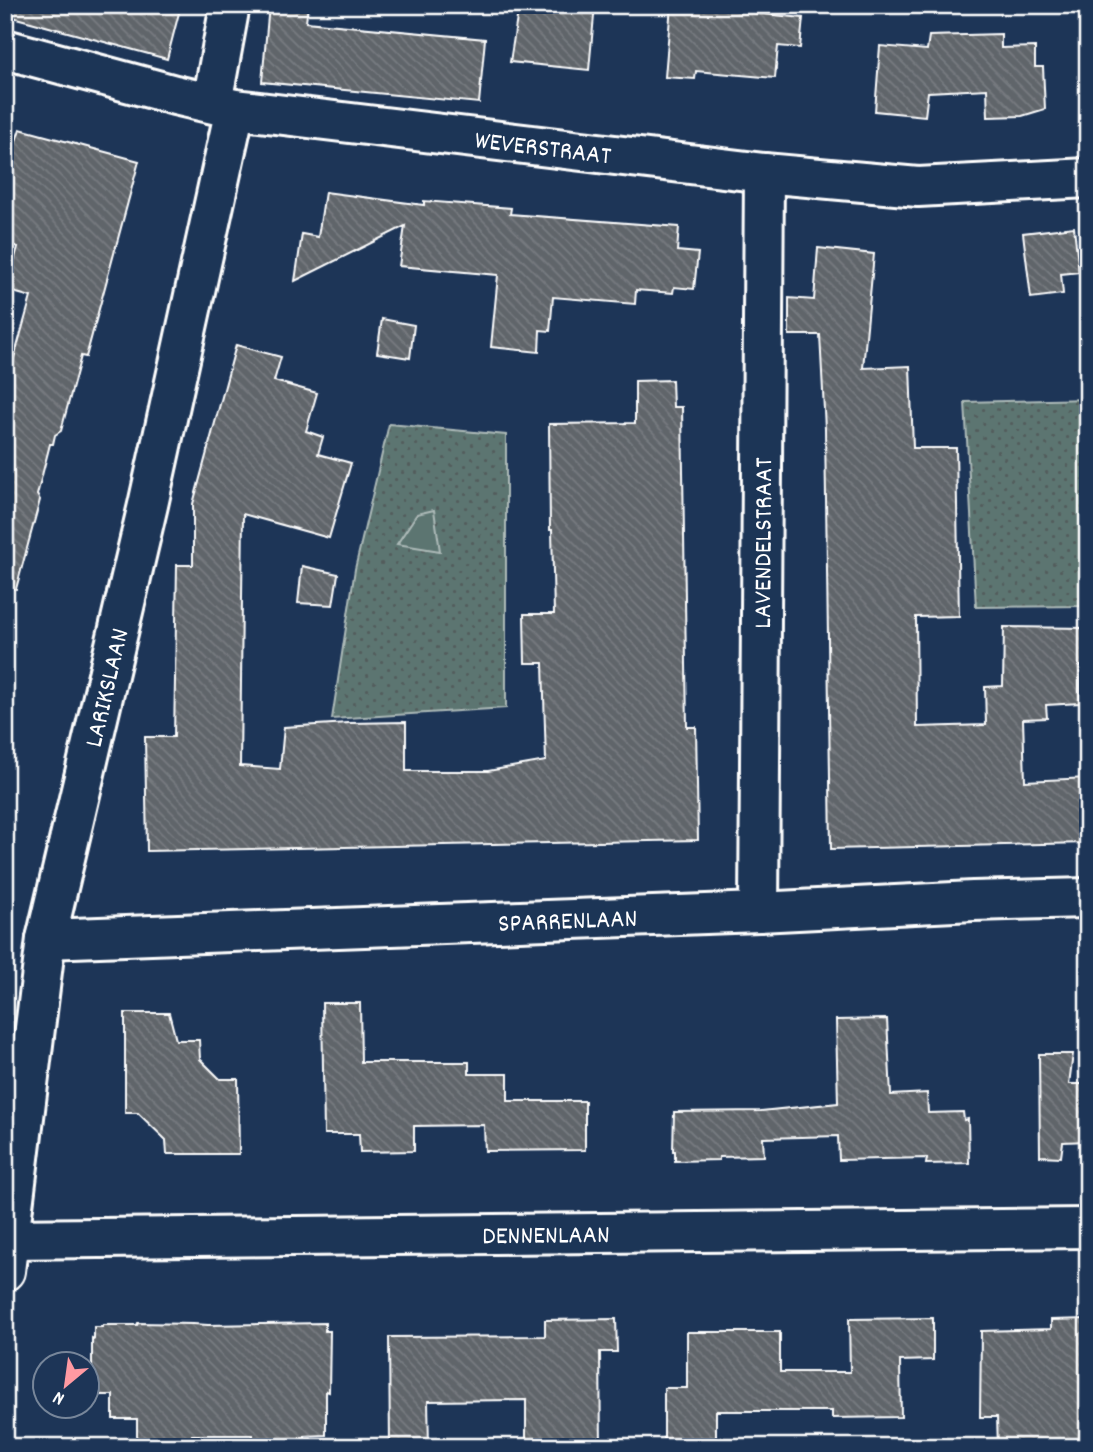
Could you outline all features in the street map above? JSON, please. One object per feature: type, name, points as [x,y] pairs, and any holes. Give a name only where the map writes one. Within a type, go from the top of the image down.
[{"type":"street","name":"LARIKSLAAN","points":[[7,1250],[46,940],[148,505],[224,106],[230,5]]},
{"type":"street","name":"WEVERSTRAAT","points":[[5,49],[224,106],[764,173],[918,187],[1088,177]]},
{"type":"street","name":"LAVENDELSTRAAT","points":[[759,912],[764,173]]},
{"type":"street","name":"SPARRENLAAN","points":[[46,940],[1088,898]]},
{"type":"street","name":"DENNENLAAN","points":[[7,1250],[1088,1228]]},
{"type":"green space","points":[[1088,399],[1088,515],[1084,606],[976,607],[965,402]]},
{"type":"green space","points":[[389,424],[506,435],[506,708],[332,719],[355,569]]},
{"type":"green space","points":[[434,510],[440,551],[397,544],[417,514]]},
{"type":"building","points":[[6,5],[181,5],[167,59],[5,15]]},
{"type":"building","points":[[269,5],[308,5],[306,22],[485,39],[479,103],[262,82]]},
{"type":"building","points":[[519,5],[595,5],[589,70],[510,62]]},
{"type":"building","points":[[671,5],[755,6],[755,13],[803,18],[800,48],[778,46],[775,78],[696,71],[695,79],[665,77]]},
{"type":"building","points":[[1001,34],[1001,48],[1035,47],[1035,67],[1043,67],[1045,109],[1022,116],[988,117],[987,89],[928,92],[925,116],[875,111],[880,46],[927,50],[929,36]]},
{"type":"building","points":[[20,129],[139,161],[86,357],[81,356],[61,431],[55,435],[53,444],[50,444],[37,495],[40,500],[16,589],[5,588],[5,390],[31,297],[6,290],[18,247],[5,243],[5,174]]},
{"type":"building","points":[[325,192],[424,205],[424,201],[511,208],[510,214],[679,227],[677,251],[698,253],[694,289],[674,287],[673,293],[636,290],[635,304],[553,297],[550,331],[540,330],[539,352],[491,347],[498,275],[399,266],[405,226],[295,281],[302,234],[318,237]]},
{"type":"building","points":[[1074,227],[1079,272],[1061,274],[1063,294],[1031,298],[1023,233]]},
{"type":"building","points":[[818,248],[874,254],[863,368],[910,366],[913,448],[956,448],[959,616],[916,617],[917,727],[986,725],[985,687],[1003,686],[1004,627],[1088,628],[1088,666],[1080,666],[1080,703],[1046,705],[1047,718],[1023,719],[1025,781],[1088,778],[1088,843],[831,849],[825,429],[820,335],[789,335],[789,298],[814,300]]},
{"type":"building","points":[[382,319],[414,325],[410,358],[377,353]]},
{"type":"building","points":[[236,345],[281,357],[274,381],[317,393],[306,431],[323,437],[318,454],[351,463],[329,538],[243,514],[240,766],[280,769],[284,727],[406,722],[406,771],[488,771],[546,761],[543,663],[525,663],[524,614],[554,614],[549,424],[635,423],[635,381],[672,380],[673,407],[682,407],[687,727],[696,727],[698,840],[147,851],[145,737],[174,737],[177,565],[193,565],[193,504]]},
{"type":"building","points":[[302,566],[338,574],[333,605],[298,603]]},
{"type":"building","points":[[322,1003],[360,1003],[361,1062],[469,1062],[469,1074],[508,1074],[508,1101],[585,1101],[585,1150],[485,1151],[484,1125],[414,1126],[414,1151],[360,1152],[359,1134],[324,1134]]},
{"type":"building","points":[[125,1013],[169,1013],[176,1040],[199,1040],[200,1059],[220,1079],[238,1079],[239,1154],[167,1154],[166,1140],[138,1113],[125,1113]]},
{"type":"building","points":[[887,1019],[891,1095],[927,1093],[928,1113],[963,1112],[964,1120],[968,1119],[969,1163],[926,1164],[927,1158],[839,1160],[838,1136],[763,1138],[764,1156],[675,1161],[674,1112],[761,1111],[838,1103],[836,1020]]},
{"type":"building","points":[[1039,1054],[1073,1054],[1069,1084],[1088,1084],[1088,1141],[1063,1142],[1061,1157],[1040,1156]]},
{"type":"building","points":[[933,1318],[933,1360],[900,1361],[901,1417],[832,1418],[832,1411],[716,1411],[716,1447],[664,1447],[664,1388],[687,1388],[687,1332],[780,1332],[780,1372],[850,1372],[849,1319]]},
{"type":"building","points":[[616,1319],[617,1352],[600,1352],[601,1447],[526,1447],[526,1400],[428,1401],[429,1447],[390,1447],[389,1337],[545,1336],[545,1320]]},
{"type":"building","points":[[1088,1319],[1088,1381],[1083,1381],[1084,1447],[998,1447],[997,1417],[980,1417],[981,1331],[1051,1329],[1051,1320]]},
{"type":"building","points":[[325,1323],[325,1331],[330,1331],[326,1435],[305,1436],[305,1447],[253,1447],[253,1435],[192,1435],[192,1447],[137,1447],[137,1419],[113,1419],[113,1395],[102,1395],[102,1350],[92,1350],[92,1338],[94,1339],[94,1327]]}]
